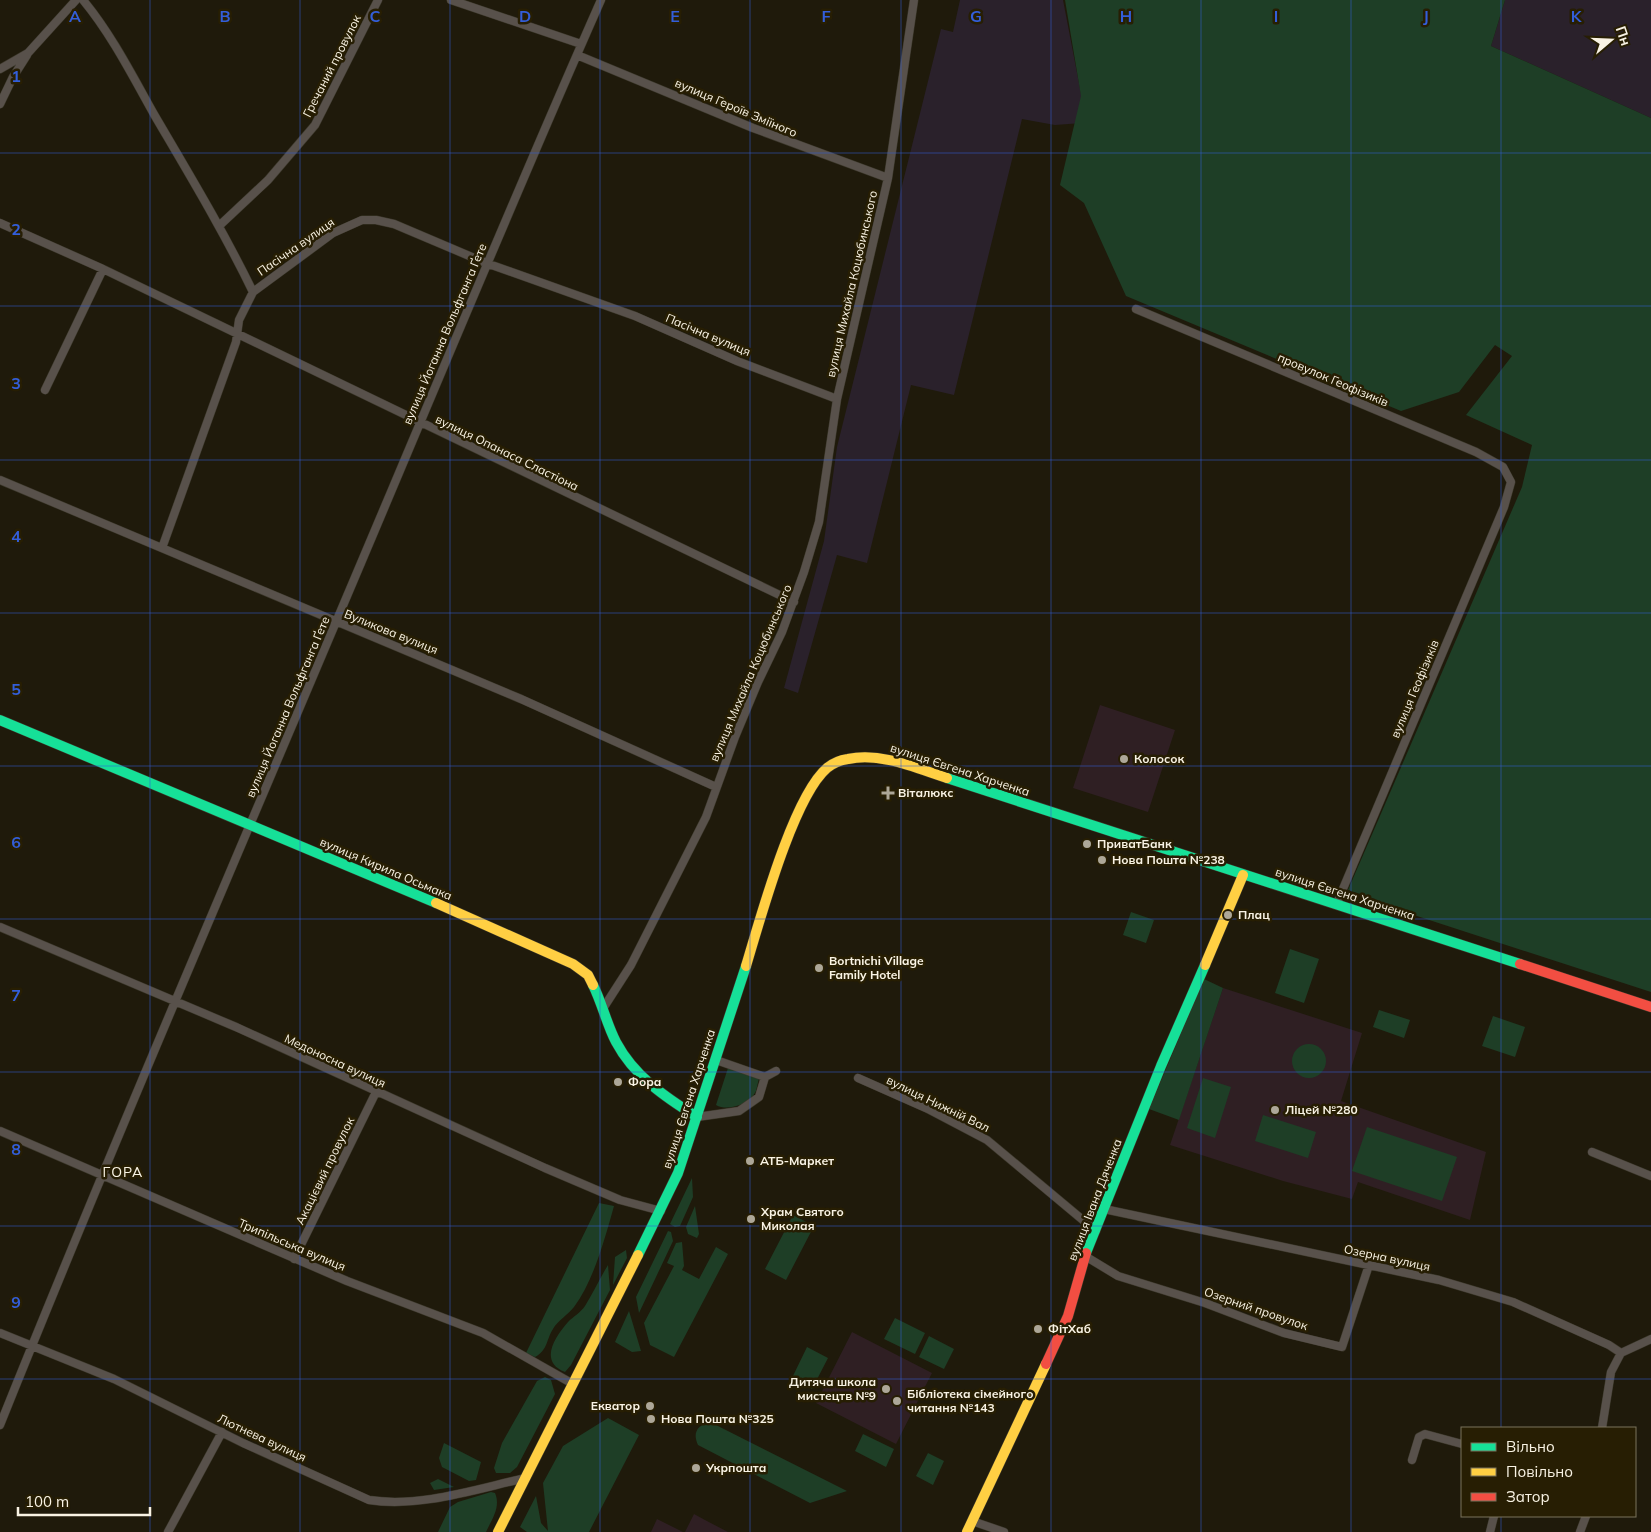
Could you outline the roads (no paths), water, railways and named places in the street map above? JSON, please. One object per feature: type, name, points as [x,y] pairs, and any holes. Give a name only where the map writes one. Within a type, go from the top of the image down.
[{"type":"main road","name":"вулиця Кирила Осьмака","points":[[0,720],[481,922],[573,964],[588,975],[604,1007],[615,1040],[627,1060],[662,1095],[697,1117]]},
{"type":"main road","name":"вулиця Євгена Харченка","points":[[498,1532],[661,1211],[678,1173],[784,849],[816,778],[828,767],[848,759],[864,756],[904,764],[1243,875],[1337,903],[1651,1007]]},
{"type":"main road","name":"вулиця Івана Дяченка","points":[[967,1532],[1068,1316],[1085,1256],[1161,1066],[1243,875]]},
{"type":"street","points":[[0,104],[13,77],[28,54],[76,0]]},
{"type":"street","name":"Пасічна вулиця","points":[[83,0],[94,13],[125,63],[219,226],[253,292],[333,233],[362,220],[376,220],[394,224],[486,263],[635,316],[737,361],[837,400]]},
{"type":"street","name":"Гречаний провулок","points":[[219,226],[268,180],[315,125],[378,0]]},
{"type":"street","points":[[451,0],[581,44]]},
{"type":"street","name":"вулиця Йоганна Вольфганга Ґете","points":[[0,1425],[220,892],[420,424],[486,263],[601,0]]},
{"type":"street","name":"вулиця Михайла Коцюбинського","points":[[604,1007],[632,965],[706,817],[754,691],[794,602],[819,522],[837,400],[888,178],[914,0]]},
{"type":"street","points":[[0,69],[28,54]]},
{"type":"street","name":"вулиця Героїв Зміїного","points":[[577,55],[752,128],[888,178]]},
{"type":"street","name":"вулиця Опанаса Сластіона","points":[[0,223],[103,269],[420,424],[794,602]]},
{"type":"street","points":[[45,390],[103,269]]},
{"type":"street","points":[[162,548],[236,342],[239,320],[253,292]]},
{"type":"street","name":"провулок Геофізиків","points":[[1136,309],[1476,452],[1503,467],[1511,482]]},
{"type":"street","name":"Вуликова вулиця","points":[[0,480],[520,699],[716,787]]},
{"type":"street","name":"вулиця Геофізиків","points":[[1337,903],[1439,665],[1504,507],[1511,482]]},
{"type":"street","name":"Медоносна вулиця","points":[[0,927],[236,1027],[376,1092],[620,1200],[661,1211]]},
{"type":"street","points":[[716,1060],[766,1077]]},
{"type":"street","points":[[697,1117],[739,1111],[759,1096],[766,1077],[776,1071]]},
{"type":"street","name":"вулиця Нижній Вал","points":[[858,1078],[928,1109],[987,1140],[1096,1231]]},
{"type":"street","name":"Акацієвий провулок","points":[[294,1259],[376,1092]]},
{"type":"street","name":"Трипільська вулиця","points":[[0,1131],[294,1259],[484,1333],[573,1384]]},
{"type":"street","points":[[1592,1152],[1651,1176]]},
{"type":"street","name":"Озерна вулиця","points":[[1104,1209],[1439,1280],[1513,1302],[1601,1341],[1621,1353]]},
{"type":"street","name":"Озерний провулок","points":[[1085,1256],[1118,1276],[1205,1302],[1284,1333],[1342,1347],[1369,1265]]},
{"type":"street","name":"Лютнева вулиця","points":[[0,1333],[32,1344],[114,1379],[222,1432],[361,1496],[383,1502],[410,1501],[456,1494],[526,1478]]},
{"type":"street","points":[[1602,1427],[1611,1372],[1621,1353],[1651,1339]]},
{"type":"street","points":[[168,1532],[222,1432]]},
{"type":"street","points":[[1412,1460],[1419,1437],[1425,1434],[1461,1444]]},
{"type":"street","points":[[1490,1532],[1494,1517]]},
{"type":"street","points":[[1580,1532],[1586,1517]]},
{"type":"street","points":[[972,1521],[1004,1532]]},
{"type":"place","name":"Колосок","points":[[1124,759]]},
{"type":"place","name":"Віталюкс","points":[[888,793]]},
{"type":"place","name":"ПриватБанк","points":[[1087,844]]},
{"type":"place","name":"Нова Пошта №238","points":[[1102,860]]},
{"type":"place","name":"Плац","points":[[1228,915]]},
{"type":"place","name":"Bortnichi Village Family Hotel","points":[[819,968]]},
{"type":"place","name":"Фора","points":[[618,1082]]},
{"type":"place","name":"Ліцей №280","points":[[1275,1110]]},
{"type":"place","name":"АТБ-Маркет","points":[[750,1161]]},
{"type":"place","name":"Храм Святого Миколая","points":[[751,1219]]},
{"type":"place","name":"ФітХаб","points":[[1038,1329]]},
{"type":"place","name":"Дитяча школа мистецтв №9","points":[[886,1389]]},
{"type":"place","name":"Бібліотека сімейного читання №143","points":[[897,1401]]},
{"type":"place","name":"Екватор","points":[[650,1406]]},
{"type":"place","name":"Нова Пошта №325","points":[[651,1419]]},
{"type":"place","name":"Укрпошта","points":[[696,1468]]},
{"type":"district","name":"ГОРА","points":[[123,1172]]}]
